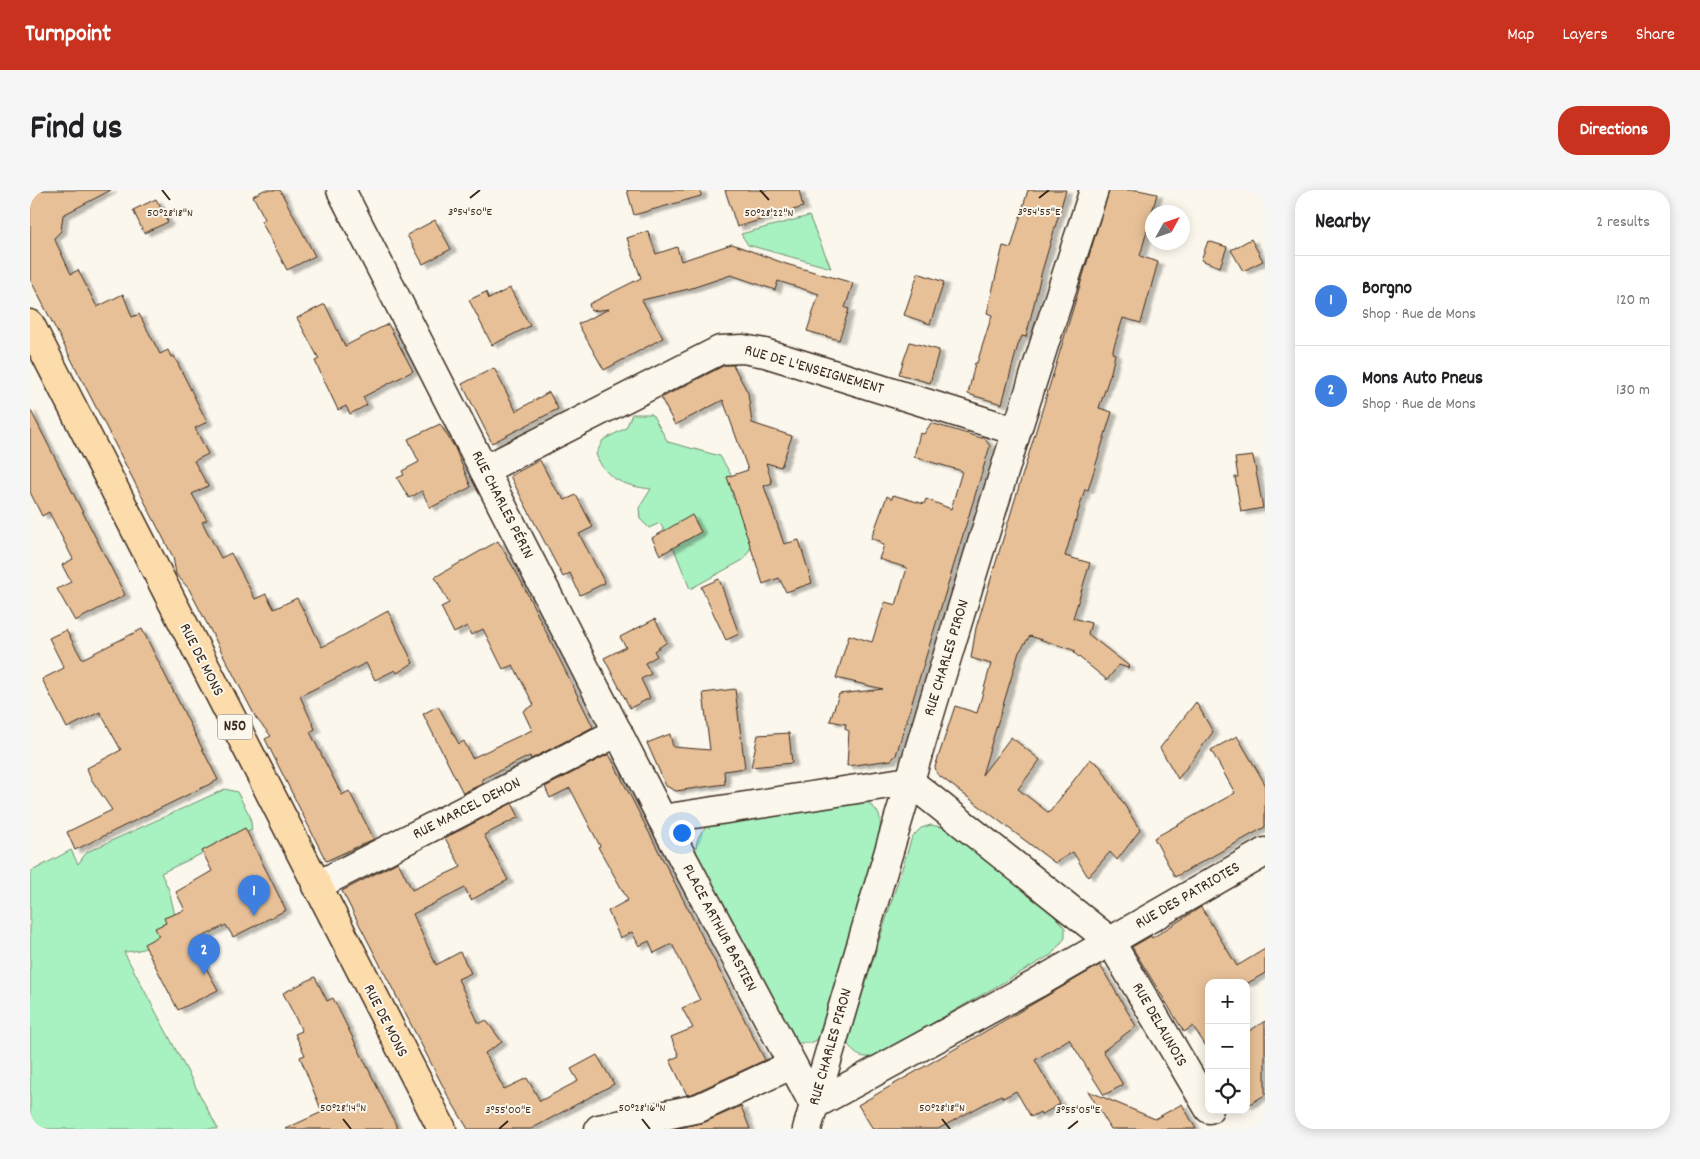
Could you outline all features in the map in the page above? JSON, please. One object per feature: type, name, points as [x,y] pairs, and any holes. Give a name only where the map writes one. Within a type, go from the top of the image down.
[{"type":"main road","name":"RUE DE MONS","points":[[33,338],[442,1129]]},
{"type":"street","name":"RUE CHARLES PÉRIN","points":[[341,190],[662,819]]},
{"type":"street","name":"RUE CHARLES PIRON","points":[[810,1117],[909,781],[1016,431],[1094,190]]},
{"type":"street","name":"RUE DE L'ENSEIGNEMENT","points":[[484,470],[720,350],[743,349],[765,353],[1016,431]]},
{"type":"street","name":"RUE MARCEL DEHON","points":[[316,886],[618,732]]},
{"type":"street","points":[[662,819],[909,781],[1110,941],[810,1117]]},
{"type":"street","name":"PLACE ARTHUR BASTIEN","points":[[662,819],[791,1065],[810,1117]]},
{"type":"street","name":"RUE DES PATRIOTES","points":[[1110,941],[1265,852]]},
{"type":"street","name":"RUE DELAUNOIS","points":[[1110,941],[1205,1103]]},
{"type":"street","points":[[599,1129],[699,1108],[791,1065]]},
{"type":"street","name":"RUE DELAUNOIS","points":[[1212,1114],[1221,1129]]},
{"type":"green space","points":[[809,216],[831,268],[748,245],[741,234]]},
{"type":"green space","points":[[632,414],[652,414],[668,442],[720,456],[733,478],[732,497],[750,516],[756,540],[743,560],[690,589],[674,549],[660,523],[649,528],[640,519],[639,508],[651,489],[633,486],[611,476],[600,463],[596,454],[603,440],[626,428]]},
{"type":"green space","points":[[225,789],[237,792],[250,816],[252,830],[161,873],[169,890],[177,924],[160,941],[140,950],[124,952],[218,1129],[30,1129],[30,872],[71,850],[78,864],[87,852]]},
{"type":"green space","points":[[863,799],[878,812],[880,827],[878,841],[820,1038],[811,1043],[794,1043],[696,855],[698,839],[706,827],[715,820]]},
{"type":"green space","points":[[931,825],[946,828],[1050,911],[1065,928],[1065,938],[1051,955],[874,1057],[861,1056],[852,1050],[847,1042],[912,837],[921,828]]},
{"type":"building","points":[[30,190],[111,190],[63,215],[61,231],[54,238],[71,274],[78,270],[97,307],[123,294],[132,317],[139,314],[160,354],[168,350],[171,357],[174,356],[207,422],[195,428],[208,454],[194,461],[208,486],[192,494],[207,520],[202,522],[221,558],[231,553],[255,599],[266,594],[274,609],[297,598],[322,647],[388,611],[413,663],[397,673],[395,670],[375,680],[366,663],[300,696],[315,729],[310,732],[342,795],[349,791],[374,839],[326,861],[265,739],[271,736],[256,718],[189,589],[176,574],[173,557],[30,279]]},
{"type":"building","points":[[264,190],[280,190],[315,256],[287,270],[261,221],[265,219],[253,196]]},
{"type":"building","points":[[627,190],[701,190],[701,196],[634,215]]},
{"type":"building","points":[[725,190],[799,190],[803,207],[737,227]]},
{"type":"building","points":[[1028,190],[1066,190],[1042,271],[1026,337],[1022,336],[1018,345],[1002,404],[968,394],[975,363],[977,363],[992,315],[987,313],[1003,246],[1011,248]]},
{"type":"building","points":[[1109,190],[1138,190],[1157,194],[1154,205],[1145,205],[1145,238],[1140,256],[1158,262],[1141,323],[1123,318],[1112,353],[1115,354],[1111,372],[1099,408],[1112,412],[1088,490],[1085,489],[1065,556],[1090,563],[1073,618],[1091,623],[1088,634],[1129,666],[1128,668],[1119,665],[1107,680],[1074,653],[1076,651],[1030,636],[1019,652],[982,775],[1011,737],[1040,760],[1018,789],[1049,813],[1090,759],[1100,766],[1140,830],[1117,860],[1110,852],[1088,877],[1073,852],[1055,863],[937,774],[935,767],[955,706],[977,713],[991,664],[971,658],[976,628]]},
{"type":"building","points":[[156,199],[168,222],[144,233],[133,210]]},
{"type":"building","points":[[435,220],[451,249],[423,264],[407,235]]},
{"type":"building","points":[[648,231],[656,254],[677,247],[681,261],[732,244],[786,264],[853,283],[845,308],[849,309],[839,340],[807,331],[819,294],[778,281],[775,290],[731,275],[689,289],[642,300],[663,338],[604,370],[578,324],[609,309],[591,311],[589,304],[641,278],[627,238]]},
{"type":"building","points":[[1251,239],[1263,261],[1243,271],[1231,250]]},
{"type":"building","points":[[1208,241],[1227,247],[1220,267],[1201,260]]},
{"type":"building","points":[[918,273],[944,282],[930,324],[904,315]]},
{"type":"building","points":[[510,288],[530,326],[492,345],[469,300],[486,292],[489,299]]},
{"type":"building","points":[[325,304],[345,346],[388,324],[413,371],[363,397],[367,405],[350,414],[346,406],[338,410],[315,361],[319,359],[297,318]]},
{"type":"building","points":[[910,342],[939,350],[930,383],[899,374]]},
{"type":"building","points":[[725,365],[733,365],[748,393],[752,423],[792,436],[781,467],[766,463],[772,483],[764,486],[784,544],[799,540],[812,583],[786,592],[779,578],[763,584],[727,477],[748,470],[723,400],[675,425],[661,398]]},
{"type":"building","points":[[494,368],[516,411],[549,392],[558,409],[492,443],[462,384]]},
{"type":"building","points":[[30,409],[125,595],[75,621],[57,589],[71,582],[62,565],[73,559],[49,512],[42,516],[30,492]]},
{"type":"building","points":[[931,423],[985,439],[990,446],[896,755],[891,760],[847,766],[849,731],[845,729],[846,724],[830,721],[839,694],[883,689],[836,678],[849,635],[872,642],[885,602],[896,605],[907,568],[879,559],[884,545],[880,544],[880,541],[871,539],[887,496],[892,499],[893,495],[924,504],[926,499],[951,509],[962,471],[914,457],[920,433],[924,434]]},
{"type":"building","points":[[440,424],[455,448],[471,487],[430,508],[422,491],[409,498],[397,478],[404,475],[402,471],[419,462],[408,439]]},
{"type":"building","points":[[1253,456],[1263,508],[1241,512],[1235,477],[1238,477],[1235,458]]},
{"type":"building","points":[[540,460],[554,487],[565,500],[576,495],[593,527],[579,534],[605,583],[580,595],[570,573],[563,577],[510,476]]},
{"type":"building","points":[[692,515],[701,532],[660,555],[652,538]]},
{"type":"building","points":[[498,541],[520,579],[593,727],[531,759],[530,756],[482,779],[482,784],[463,793],[423,714],[438,706],[459,744],[464,741],[472,758],[532,730],[523,711],[534,705],[513,665],[503,669],[483,629],[471,635],[467,626],[454,633],[441,607],[449,603],[435,577]]},
{"type":"building","points":[[719,579],[739,634],[726,640],[701,587]]},
{"type":"building","points":[[655,619],[667,642],[654,651],[657,656],[645,663],[651,674],[641,679],[650,698],[630,708],[604,658],[626,647],[620,637]]},
{"type":"building","points":[[142,629],[218,780],[75,850],[67,832],[112,810],[91,779],[87,768],[121,750],[100,712],[67,728],[42,679],[64,668],[49,638],[66,630],[82,659]]},
{"type":"building","points":[[735,689],[745,768],[724,771],[725,784],[676,791],[666,786],[647,743],[670,734],[673,747],[710,750],[703,693]]},
{"type":"building","points":[[1196,702],[1213,732],[1178,779],[1160,748]]},
{"type":"building","points":[[789,733],[792,763],[751,767],[758,735]]},
{"type":"building","points":[[1237,736],[1265,784],[1265,827],[1175,877],[1154,838],[1235,793],[1211,750]]},
{"type":"building","points":[[609,754],[765,1060],[687,1095],[670,1060],[679,1056],[671,1037],[693,1028],[682,1008],[700,1000],[672,944],[654,953],[649,941],[639,946],[632,932],[620,938],[608,911],[628,900],[598,847],[600,846],[570,788],[550,798],[545,787]]},
{"type":"building","points":[[512,803],[519,817],[484,835],[508,880],[471,900],[465,888],[413,914],[436,965],[460,952],[471,973],[458,979],[479,1024],[486,1020],[502,1042],[485,1053],[504,1089],[527,1078],[540,1101],[578,1081],[571,1069],[597,1055],[614,1084],[531,1129],[468,1129],[448,1096],[342,891],[398,862],[412,890],[461,867],[445,838]]},
{"type":"building","points":[[245,828],[286,910],[233,937],[226,925],[192,942],[218,990],[178,1010],[144,944],[159,936],[155,928],[166,923],[164,918],[185,910],[176,892],[212,871],[202,851]]},
{"type":"building","points":[[1201,907],[1237,966],[1265,949],[1265,973],[1250,982],[1250,979],[1205,979],[1205,1045],[1193,1026],[1184,1032],[1132,947],[1151,936],[1152,938]]},
{"type":"building","points":[[1100,965],[1136,1026],[1103,1051],[1123,1085],[1104,1095],[1069,1039],[1035,1060],[1060,1104],[1041,1115],[1040,1112],[1031,1117],[1016,1091],[1003,1098],[1001,1095],[938,1129],[873,1129],[858,1105]]},
{"type":"building","points":[[315,977],[327,1001],[333,998],[398,1129],[285,1129],[322,1112],[300,1057],[305,1055],[295,1034],[302,1031],[283,993]]},
{"type":"building","points":[[1265,1021],[1265,1095],[1250,1104],[1250,1069],[1250,1030]]},
{"type":"building","points":[[1088,1091],[1155,1119],[1182,1104],[1196,1129],[1111,1129]]},
{"type":"building","points":[[741,1106],[750,1129],[675,1129],[705,1122]]},
{"type":"place","name":"Borgno","points":[[254,916]]},
{"type":"place","name":"Mons Auto Pneus","points":[[204,975]]}]
